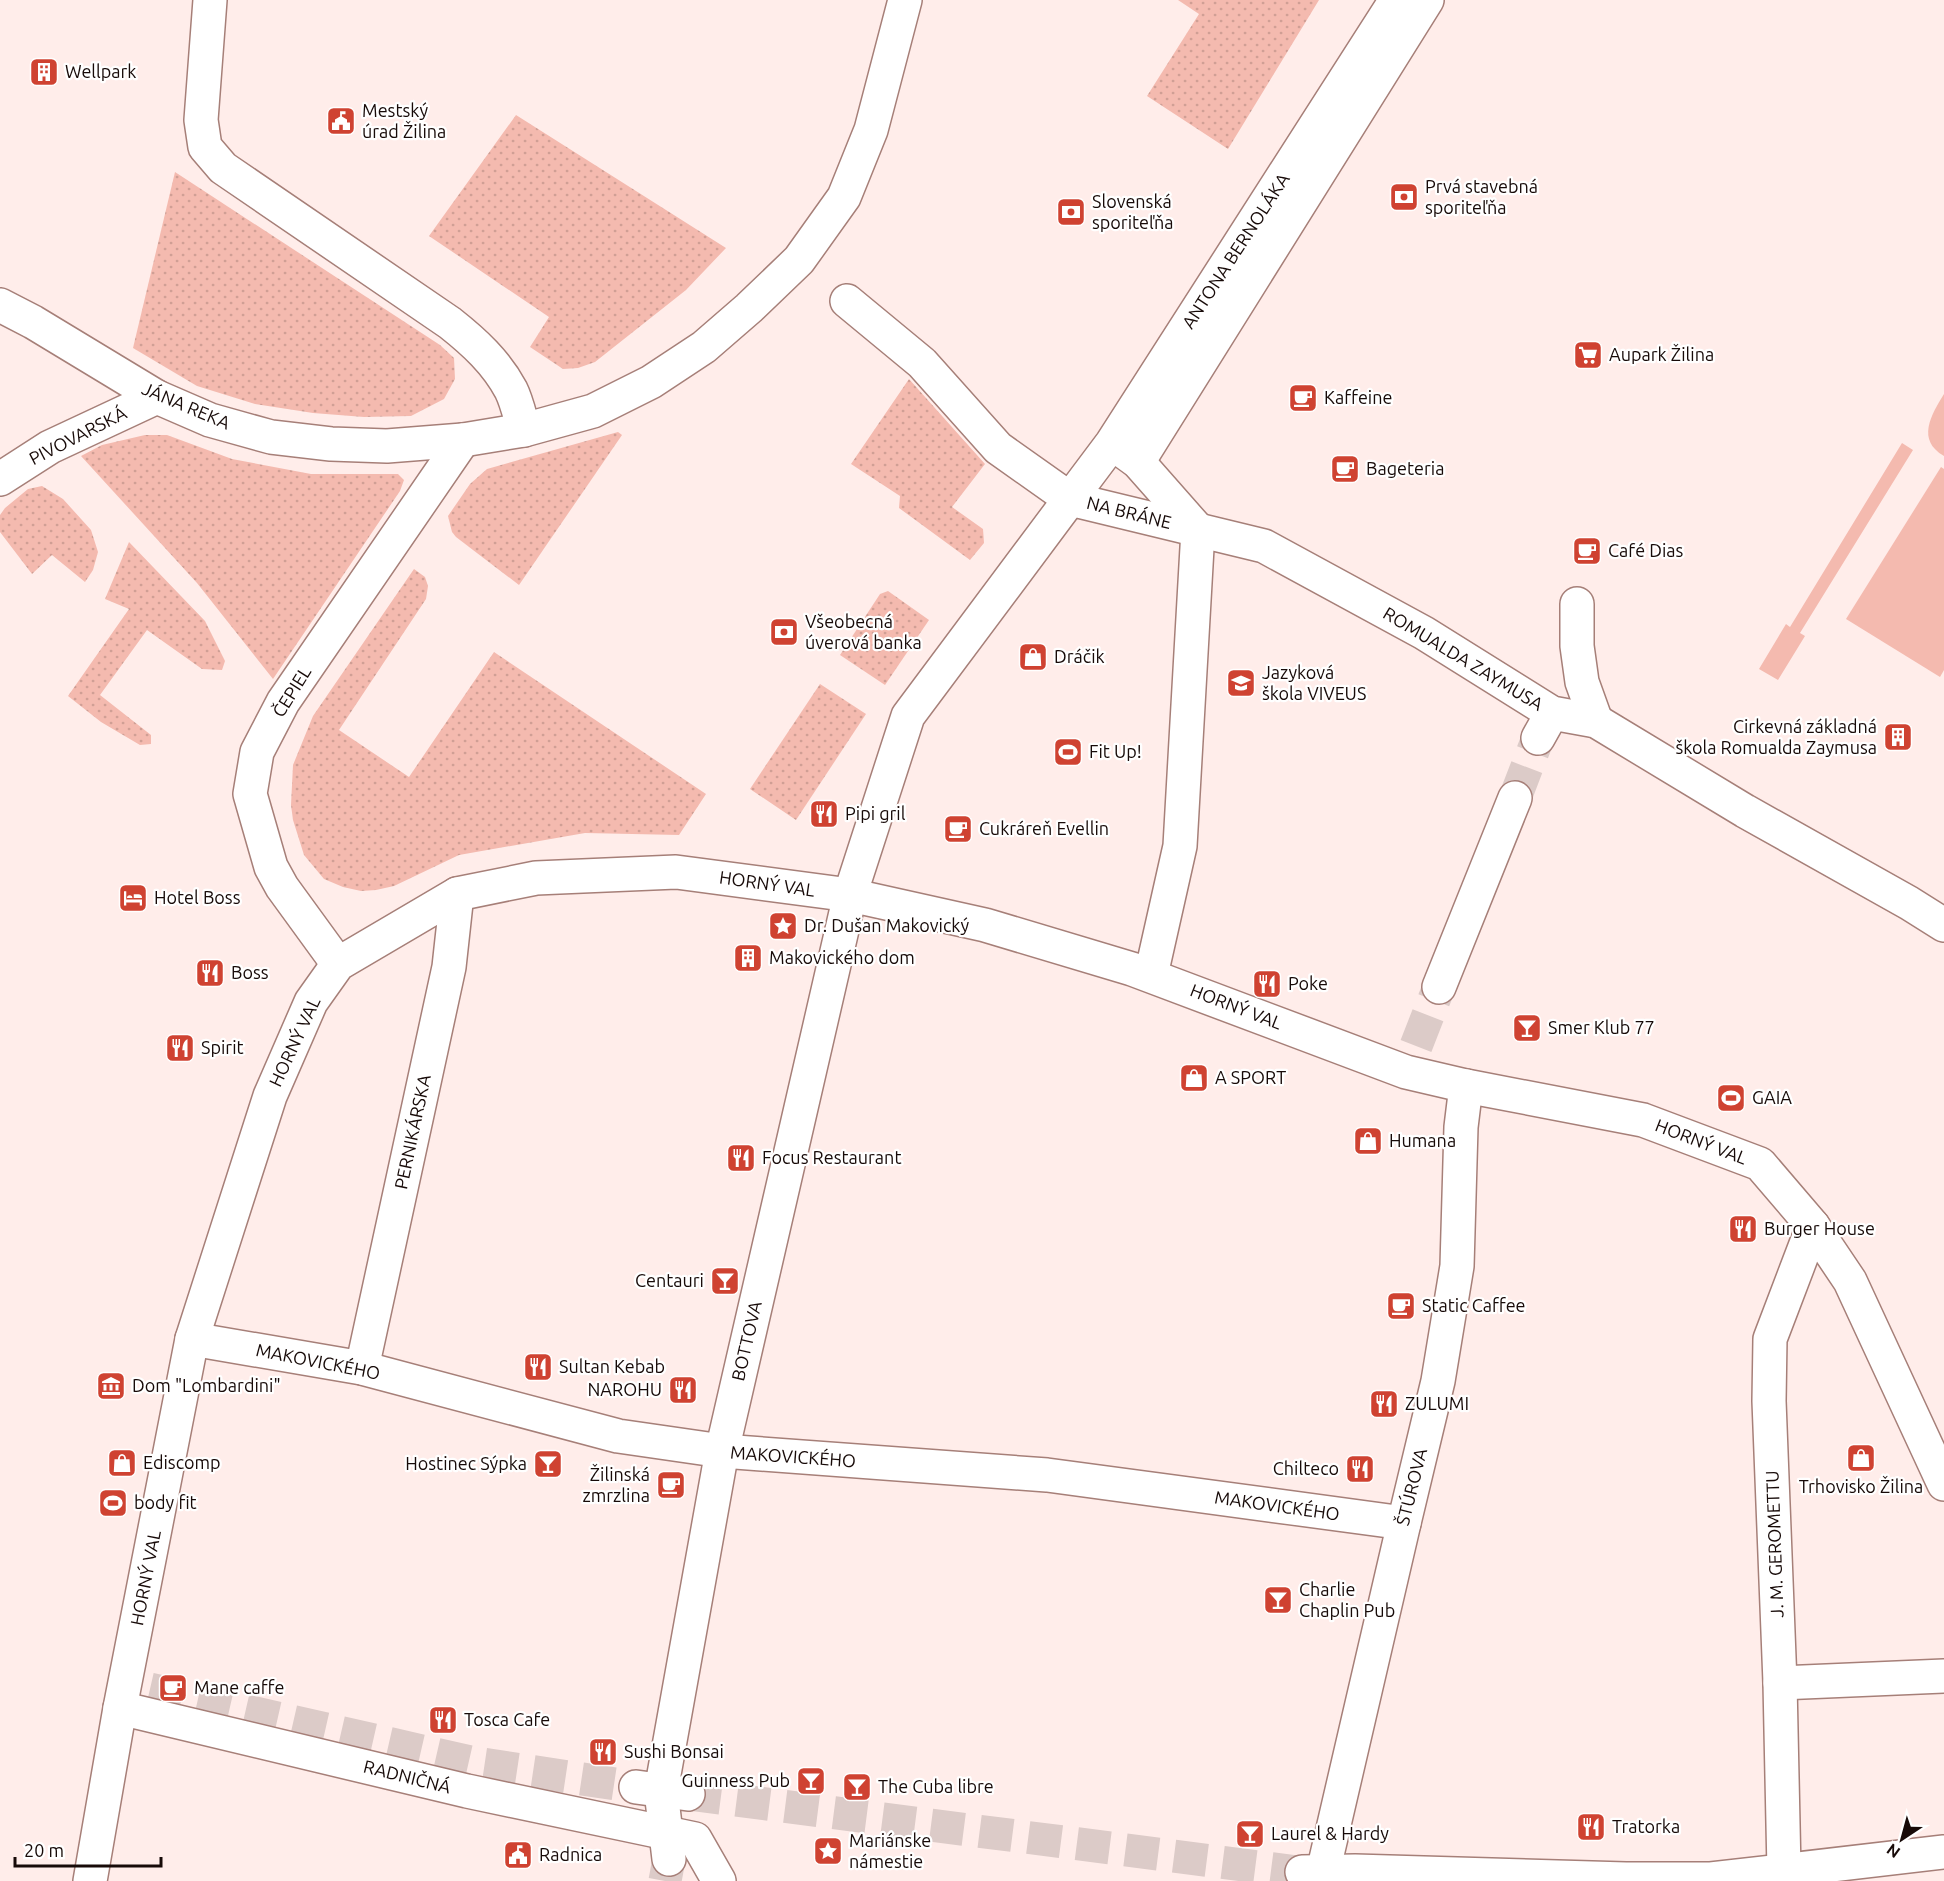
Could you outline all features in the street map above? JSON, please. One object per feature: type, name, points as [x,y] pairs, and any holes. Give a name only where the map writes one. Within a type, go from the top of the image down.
[{"type":"street","points":[[210,0],[201,120],[205,147],[223,168],[450,323],[479,346],[497,368],[511,391],[524,430]]},
{"type":"street","name":"JÁNA REKA","points":[[0,305],[33,322],[157,397],[210,420],[271,437],[330,444],[387,446],[463,440],[524,430],[593,411],[651,382],[705,347],[799,260],[844,197],[871,130],[905,0]]},
{"type":"street","name":"ANTONA BERNOLÁKA","points":[[1070,499],[1112,443],[1396,0]]},
{"type":"street","name":"ANTONA BERNOLÁKA","points":[[1138,462],[1427,0]]},
{"type":"street","points":[[847,301],[922,363],[998,448],[1070,499]]},
{"type":"street","name":"PIVOVARSKÁ","points":[[0,480],[50,447],[157,397]]},
{"type":"street","name":"ČEPIEL","points":[[338,964],[282,887],[271,867],[250,794],[257,752],[283,702],[463,440]]},
{"type":"street","points":[[1112,443],[1138,462],[1198,530],[1189,652],[1180,846],[1151,975]]},
{"type":"street","name":"NA BRÁNE","points":[[850,895],[908,716],[1070,499],[1264,546]]},
{"type":"street","name":"ROMUALDA ZAYMUSA","points":[[1264,546],[1424,633],[1545,725],[1596,721],[1745,811],[1944,925]]},
{"type":"street","points":[[1577,604],[1577,646],[1582,682],[1596,721]]},
{"type":"street","points":[[1439,987],[1515,798]]},
{"type":"street","name":"HORNÝ VAL","points":[[90,1881],[132,1693],[192,1339],[270,1096],[310,1002],[338,964],[457,894],[536,878],[676,872],[850,895],[985,925],[1151,975],[1411,1059],[1466,1086],[1643,1120],[1760,1164],[1813,1226],[1850,1281],[1944,1484]]},
{"type":"street","name":"PERNIKÁRSKA","points":[[362,1368],[449,967],[457,894]]},
{"type":"street","name":"BOTTOVA","points":[[676,1844],[662,1790],[722,1452],[850,895]]},
{"type":"street","name":"ŠTÚROVA","points":[[1329,1875],[1404,1522],[1438,1381],[1457,1266],[1461,1127],[1466,1086]]},
{"type":"street","name":"J. M. GEROMETTU","points":[[1784,1870],[1780,1683],[1769,1401],[1770,1338],[1813,1226]]},
{"type":"street","name":"MAKOVICKÉHO","points":[[192,1339],[362,1368],[618,1436],[722,1452],[1047,1475],[1404,1522]]},
{"type":"street","points":[[1780,1683],[1944,1676]]},
{"type":"street","name":"RADNIČNÁ","points":[[132,1693],[467,1791],[676,1844]]},
{"type":"street","points":[[676,1844],[719,1881]]},
{"type":"street","points":[[1329,1875],[1711,1880],[1944,1852]]},
{"type":"shaded area","points":[[1178,0],[1319,0],[1228,149],[1147,96],[1199,14]]},
{"type":"shaded area","points":[[516,115],[726,248],[686,290],[595,362],[578,368],[563,369],[530,347],[549,317],[429,236]]},
{"type":"shaded area","points":[[175,172],[440,345],[454,358],[455,379],[444,399],[411,416],[364,417],[313,413],[255,404],[197,386],[133,348]]},
{"type":"shaded area","points":[[909,379],[985,464],[952,507],[983,529],[984,543],[970,560],[899,508],[900,496],[851,464]]},
{"type":"shaded area","points":[[1944,394],[1944,456],[1935,450],[1928,435],[1931,419]]},
{"type":"shaded area","points":[[618,432],[622,435],[519,585],[452,532],[448,516],[470,484],[487,469]]},
{"type":"shaded area","points":[[145,435],[167,435],[232,459],[311,474],[398,474],[404,480],[400,491],[273,679],[197,583],[81,456],[102,445]]},
{"type":"shaded area","points":[[1902,443],[1913,450],[1800,633],[1805,636],[1778,680],[1759,669],[1786,624],[1790,627]]},
{"type":"shaded area","points":[[1941,467],[1944,469],[1944,670],[1940,677],[1846,619]]},
{"type":"shaded area","points":[[42,486],[63,499],[91,530],[98,552],[93,570],[85,582],[52,555],[32,574],[0,532],[0,515],[5,508],[28,489]]},
{"type":"shaded area","points":[[129,542],[205,621],[225,661],[222,670],[202,669],[147,630],[100,695],[151,735],[151,744],[140,745],[101,722],[68,696],[129,609],[105,599]]},
{"type":"shaded area","points":[[414,569],[425,577],[428,586],[426,599],[339,730],[409,777],[494,652],[706,794],[679,835],[585,833],[459,855],[394,886],[376,890],[361,891],[324,879],[304,855],[293,820],[291,805],[293,765],[313,716]]},
{"type":"shaded area","points":[[888,591],[929,620],[885,685],[840,655],[880,594]]},
{"type":"shaded area","points":[[820,684],[866,714],[796,820],[750,789]]},
{"type":"tunnel","points":[[1515,798],[1538,738]]},
{"type":"tunnel","points":[[1416,1046],[1439,987]]},
{"type":"tunnel","points":[[150,1689],[475,1763],[636,1787]]},
{"type":"tunnel","points":[[688,1794],[1298,1872]]},
{"type":"tunnel","points":[[665,1881],[669,1859]]},
{"type":"place","name":"Wellpark","points":[[44,72]]},
{"type":"place","name":"Mestský úrad Žilina","points":[[341,121]]},
{"type":"place","name":"Prvá stavebná sporiteľňa","points":[[1404,197]]},
{"type":"place","name":"Slovenská sporiteľňa","points":[[1071,212]]},
{"type":"place","name":"Aupark Žilina","points":[[1588,355]]},
{"type":"place","name":"Kaffeine","points":[[1303,398]]},
{"type":"place","name":"Bageteria","points":[[1345,469]]},
{"type":"place","name":"Café Dias","points":[[1587,551]]},
{"type":"place","name":"Všeobecná úverová banka","points":[[784,632]]},
{"type":"place","name":"Dráčik","points":[[1033,657]]},
{"type":"place","name":"Jazyková škola VIVEUS","points":[[1241,683]]},
{"type":"place","name":"Cirkevná základná škola Romualda Zaymusa","points":[[1898,737]]},
{"type":"place","name":"Fit Up!","points":[[1068,752]]},
{"type":"place","name":"Pipi gril","points":[[824,814]]},
{"type":"place","name":"Cukráreň Evellin","points":[[958,829]]},
{"type":"place","name":"Hotel Boss","points":[[133,898]]},
{"type":"place","name":"Dr. Dušan Makovický","points":[[783,926]]},
{"type":"place","name":"Makovického dom","points":[[748,958]]},
{"type":"place","name":"Boss","points":[[210,973]]},
{"type":"place","name":"Poke","points":[[1267,984]]},
{"type":"place","name":"Smer Klub 77","points":[[1527,1028]]},
{"type":"place","name":"Spirit","points":[[180,1048]]},
{"type":"place","name":"A SPORT","points":[[1194,1078]]},
{"type":"place","name":"GAIA","points":[[1731,1098]]},
{"type":"place","name":"Humana","points":[[1368,1141]]},
{"type":"place","name":"Focus Restaurant","points":[[741,1158]]},
{"type":"place","name":"Burger House","points":[[1743,1229]]},
{"type":"place","name":"Centauri","points":[[725,1281]]},
{"type":"place","name":"Static Caffee","points":[[1401,1306]]},
{"type":"place","name":"Sultan Kebab","points":[[538,1367]]},
{"type":"place","name":"Dom \"Lombardini\"","points":[[111,1386]]},
{"type":"place","name":"NAROHU","points":[[683,1390]]},
{"type":"place","name":"ZULUMI","points":[[1384,1404]]},
{"type":"place","name":"Trhovisko Žilina","points":[[1861,1458]]},
{"type":"place","name":"Ediscomp","points":[[122,1463]]},
{"type":"place","name":"Hostinec Sýpka","points":[[548,1464]]},
{"type":"place","name":"Chilteco","points":[[1360,1469]]},
{"type":"place","name":"Žilinská zmrzlina","points":[[671,1485]]},
{"type":"place","name":"body fit","points":[[113,1503]]},
{"type":"place","name":"Charlie Chaplin Pub","points":[[1278,1600]]},
{"type":"place","name":"Mane caffe","points":[[173,1688]]},
{"type":"place","name":"Tosca Cafe","points":[[443,1720]]},
{"type":"place","name":"Sushi Bonsai","points":[[603,1752]]},
{"type":"place","name":"Guinness Pub","points":[[811,1781]]},
{"type":"place","name":"The Cuba libre","points":[[857,1787]]},
{"type":"place","name":"Tratorka","points":[[1591,1827]]},
{"type":"place","name":"Laurel & Hardy","points":[[1250,1834]]},
{"type":"place","name":"Mariánske námestie","points":[[828,1851]]},
{"type":"place","name":"Radnica","points":[[518,1855]]}]
